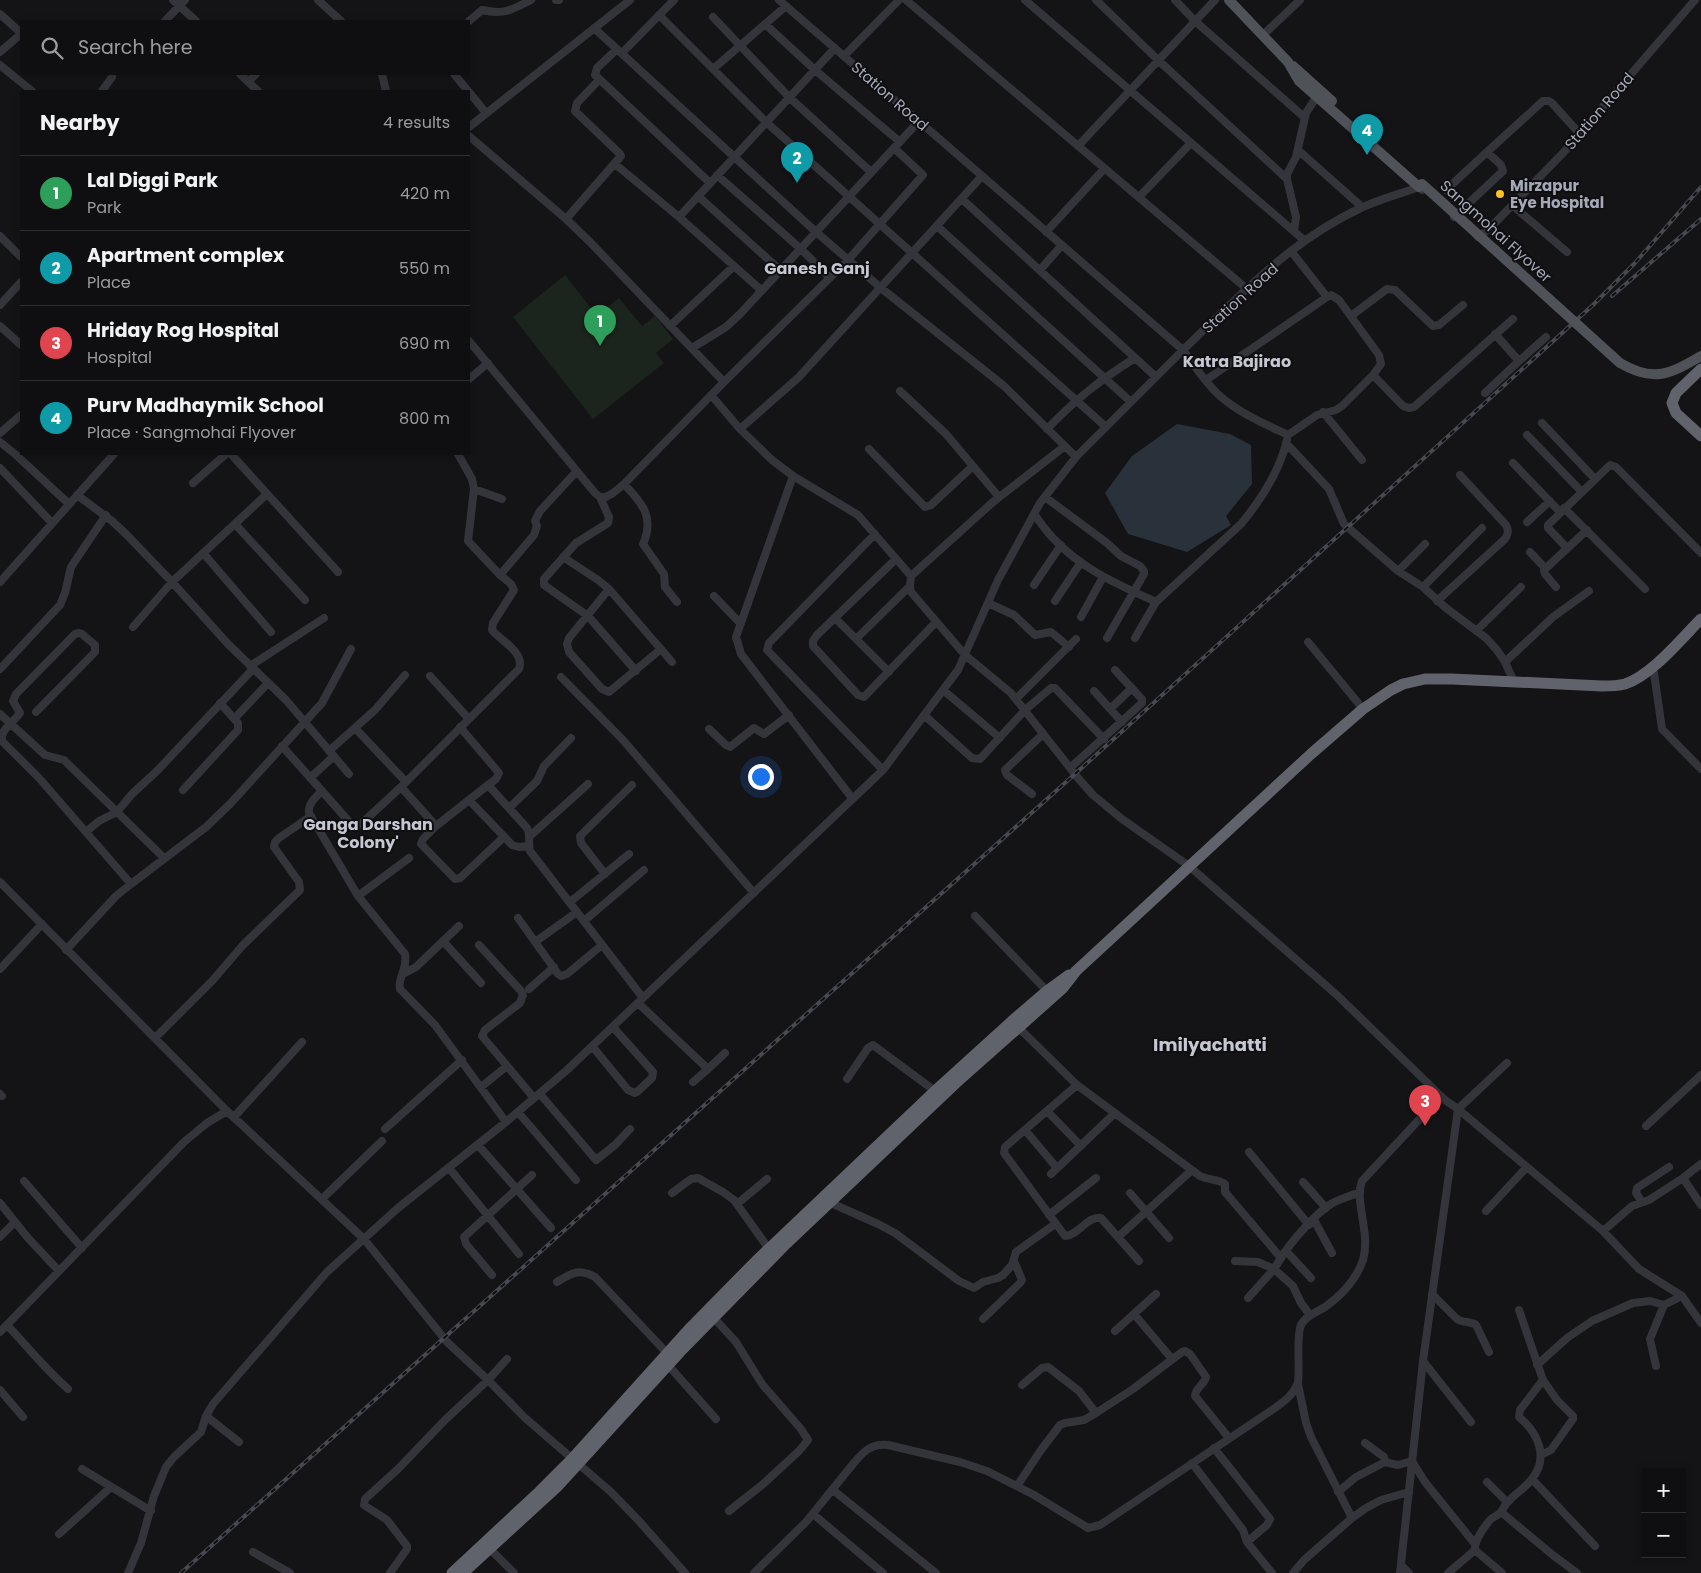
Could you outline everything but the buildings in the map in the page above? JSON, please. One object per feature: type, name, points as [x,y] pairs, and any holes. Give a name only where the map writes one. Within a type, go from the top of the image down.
[{"type":"highway","points":[[1701,369],[1676,393],[1672,403],[1676,414],[1701,436]]},
{"type":"highway","points":[[463,1573],[538,1505],[667,1359],[706,1310],[769,1248],[935,1091],[1047,991],[1076,971],[1277,785],[1363,709],[1403,684],[1425,679],[1615,686],[1638,678],[1701,619]]},
{"type":"highway","points":[[667,1359],[956,1083],[1062,989],[1076,971]]},
{"type":"highway","points":[[452,1573],[575,1461]]},
{"type":"main road","points":[[1229,0],[1288,62],[1299,81],[1420,186]]},
{"type":"main road","name":"Sangmohai Flyover","points":[[1288,62],[1361,127],[1420,186],[1620,362],[1633,370],[1666,374],[1678,370],[1701,356]]},
{"type":"street","points":[[318,0],[340,20]]},
{"type":"street","points":[[470,20],[482,10],[497,13],[519,7],[532,0]]},
{"type":"street","points":[[470,127],[630,0]]},
{"type":"street","points":[[674,0],[619,51],[597,68],[594,75],[598,81],[710,183]]},
{"type":"street","points":[[844,56],[899,0]]},
{"type":"street","points":[[906,0],[1247,289]]},
{"type":"street","points":[[1025,0],[1304,240]]},
{"type":"street","points":[[1096,0],[1287,179],[1296,217],[1294,232]]},
{"type":"street","points":[[1175,0],[1195,21],[1304,117]]},
{"type":"street","points":[[1078,146],[1215,0]]},
{"type":"street","points":[[1263,35],[1300,0]]},
{"type":"street","name":"Station Road","points":[[783,3],[1183,350],[1247,289],[1304,240],[1362,207],[1420,186],[1478,237],[1489,229],[1562,153],[1694,0]]},
{"type":"street","points":[[165,20],[179,2],[195,20]]},
{"type":"street","points":[[712,69],[764,24],[783,3]]},
{"type":"street","points":[[0,14],[20,32]]},
{"type":"street","points":[[659,15],[766,122],[1106,427]]},
{"type":"street","points":[[714,18],[790,97],[871,172]]},
{"type":"street","points":[[600,497],[606,497],[624,484],[848,260],[923,175],[897,146],[764,24]]},
{"type":"street","points":[[594,28],[848,260],[1004,386],[1076,457]]},
{"type":"street","points":[[0,52],[20,34]]},
{"type":"street","points":[[679,216],[835,48]]},
{"type":"street","points":[[0,65],[31,90]]},
{"type":"street","points":[[103,90],[111,75]]},
{"type":"street","points":[[241,75],[257,90]]},
{"type":"street","points":[[245,90],[255,75]]},
{"type":"street","points":[[382,75],[386,90]]},
{"type":"street","points":[[455,75],[467,90]]},
{"type":"street","points":[[566,219],[621,156],[576,111],[577,103],[598,81]]},
{"type":"street","points":[[470,94],[486,114]]},
{"type":"street","points":[[1287,179],[1298,150],[1304,117],[1317,96]]},
{"type":"street","points":[[1446,190],[1543,101],[1546,100],[1552,103],[1579,133]]},
{"type":"street","points":[[692,348],[726,327],[919,121]]},
{"type":"street","points":[[470,137],[566,219],[724,382]]},
{"type":"street","points":[[1139,197],[1191,143]]},
{"type":"street","points":[[1298,150],[1362,207]]},
{"type":"street","points":[[1454,217],[1503,171],[1502,165],[1487,152]]},
{"type":"street","points":[[615,164],[679,216],[762,290]]},
{"type":"street","points":[[1046,232],[1104,169]]},
{"type":"street","points":[[717,175],[801,249],[830,278]]},
{"type":"street","points":[[740,429],[799,377],[982,176]]},
{"type":"street","points":[[698,196],[780,270]]},
{"type":"street","points":[[962,199],[1156,377]]},
{"type":"street","points":[[1512,205],[1567,252]]},
{"type":"street","points":[[937,226],[1131,402]]},
{"type":"street","points":[[0,236],[20,255]]},
{"type":"street","points":[[1040,270],[1062,246]]},
{"type":"street","points":[[1291,251],[1327,297]]},
{"type":"street","points":[[670,326],[734,266]]},
{"type":"street","points":[[0,305],[20,283]]},
{"type":"street","points":[[1351,316],[1386,289],[1395,290],[1433,326],[1439,325],[1463,305]]},
{"type":"street","points":[[1134,638],[1156,602],[1241,524],[1248,515],[1276,469],[1287,439],[1323,412],[1336,410],[1342,406],[1379,368],[1381,360],[1351,316],[1331,295],[1206,380]]},
{"type":"street","points":[[1373,375],[1403,406],[1408,408],[1414,407],[1513,319]]},
{"type":"street","points":[[0,326],[20,344]]},
{"type":"street","points":[[1496,334],[1519,361]]},
{"type":"street","points":[[1484,392],[1546,336]]},
{"type":"street","points":[[470,341],[576,472],[600,497],[609,517],[608,523],[576,543],[544,579],[544,585],[588,616],[636,671]]},
{"type":"street","points":[[128,1573],[141,1543],[154,1496],[166,1467],[201,1432],[206,1416],[213,1404],[306,1294],[327,1272],[406,1202],[537,1096],[613,1027],[883,770],[958,670],[998,580],[1045,496],[1076,457],[1183,350],[1218,394],[1234,408],[1287,439],[1329,489],[1344,524],[1398,571],[1422,587],[1492,644],[1505,662],[1514,682]]},
{"type":"street","points":[[1047,429],[1076,400],[1104,378],[1135,358]]},
{"type":"street","points":[[470,379],[488,363]]},
{"type":"street","points":[[900,391],[946,434],[999,497]]},
{"type":"street","points":[[711,395],[740,429],[772,460],[793,476],[858,515],[911,576]]},
{"type":"street","points":[[1323,412],[1362,460]]},
{"type":"street","points":[[0,433],[20,416]]},
{"type":"street","points":[[1542,423],[1595,479]]},
{"type":"street","points":[[1528,435],[1581,491]]},
{"type":"street","points":[[0,442],[69,504]]},
{"type":"street","points":[[1065,446],[999,497],[911,576],[911,592],[965,656],[1011,693],[1093,795],[1122,819],[1189,866],[1338,996],[1441,1096],[1603,1231],[1639,1269],[1682,1296],[1701,1323]]},
{"type":"street","points":[[869,449],[924,507],[931,505],[973,466]]},
{"type":"street","points":[[1,577],[113,455]]},
{"type":"street","points":[[193,483],[225,455]]},
{"type":"street","points":[[232,455],[338,572]]},
{"type":"street","points":[[282,746],[354,826],[361,824],[403,785],[519,669],[520,665],[517,654],[492,630],[493,623],[514,590],[511,584],[468,541],[474,489],[472,479],[459,455]]},
{"type":"street","points":[[1513,463],[1550,501],[1587,530],[1645,589]]},
{"type":"street","points":[[1567,548],[1548,528],[1549,522],[1610,465],[1616,467],[1701,553]]},
{"type":"street","points":[[0,468],[52,523]]},
{"type":"street","points":[[500,575],[534,535],[537,526],[535,521],[540,510],[576,472]]},
{"type":"street","points":[[1437,600],[1505,539],[1508,534],[1506,526],[1460,475]]},
{"type":"street","points":[[793,476],[736,637],[741,654],[790,715],[852,798]]},
{"type":"street","points":[[624,484],[644,508],[648,530],[642,544],[664,574],[664,587],[677,602]]},
{"type":"street","points":[[474,489],[502,499]]},
{"type":"street","points":[[133,628],[172,582],[267,494]]},
{"type":"street","points":[[77,495],[106,516],[126,534],[228,644],[305,721],[349,774]]},
{"type":"street","points":[[1045,496],[1120,556],[1143,568],[1144,574],[1107,638]]},
{"type":"street","points":[[1527,522],[1550,501]]},
{"type":"street","points":[[1034,514],[1053,538],[1082,562],[1103,577],[1156,602]]},
{"type":"street","points":[[0,669],[60,605],[71,567],[106,516]]},
{"type":"street","points":[[235,524],[304,600]]},
{"type":"street","points":[[1422,587],[1482,528]]},
{"type":"street","points":[[1545,568],[1587,530]]},
{"type":"street","points":[[876,534],[769,643],[767,650],[883,770]]},
{"type":"street","points":[[1398,571],[1425,544]]},
{"type":"street","points":[[1034,585],[1061,545]]},
{"type":"street","points":[[1530,552],[1545,568],[1545,574],[1556,588]]},
{"type":"street","points":[[204,554],[271,632]]},
{"type":"street","points":[[564,557],[609,589],[672,662]]},
{"type":"street","points":[[896,559],[817,635],[813,641],[813,646],[858,695],[864,697],[936,622]]},
{"type":"street","points":[[1056,601],[1082,562]]},
{"type":"street","points":[[1081,616],[1103,577]]},
{"type":"street","points":[[856,639],[910,586]]},
{"type":"street","points":[[1476,631],[1521,587]]},
{"type":"street","points":[[609,589],[567,644],[567,648],[602,689],[609,692],[613,690],[661,649]]},
{"type":"street","points":[[1505,662],[1553,618],[1589,591]]},
{"type":"street","points":[[714,596],[740,623]]},
{"type":"street","points":[[988,603],[1014,615],[1032,633],[1038,635],[1051,632],[1069,646]]},
{"type":"street","points":[[86,832],[99,821],[117,812],[132,794],[157,771],[220,704],[251,667],[324,618]]},
{"type":"street","points":[[835,618],[889,672]]},
{"type":"street","points":[[36,712],[95,652],[95,645],[82,634],[75,634],[16,694],[14,700],[20,713],[0,734],[2,741],[39,778],[131,884]]},
{"type":"street","points":[[1016,699],[1076,640]]},
{"type":"street","points":[[1308,642],[1363,709]]},
{"type":"street","points":[[66,950],[116,896],[220,815],[327,696],[351,649]]},
{"type":"street","points":[[1653,666],[1662,729],[1701,769]]},
{"type":"street","points":[[1070,768],[1142,703],[1142,699],[1115,670]]},
{"type":"street","points":[[310,778],[355,728],[375,710],[405,675]]},
{"type":"street","points":[[430,676],[469,719]]},
{"type":"street","points":[[561,677],[623,740],[754,893]]},
{"type":"street","points":[[235,718],[268,683]]},
{"type":"street","points":[[924,715],[976,759],[980,759],[1025,710],[1051,688],[1055,688],[1104,739]]},
{"type":"street","points":[[1110,709],[1132,688]]},
{"type":"street","points":[[943,690],[1000,738]]},
{"type":"street","points":[[1094,691],[1122,722]]},
{"type":"street","points":[[183,790],[238,730],[238,723],[235,718],[220,704]]},
{"type":"street","points":[[0,714],[44,755],[64,760],[164,858]]},
{"type":"street","points":[[709,729],[730,747],[754,728],[764,734],[790,715]]},
{"type":"street","points":[[355,728],[436,826]]},
{"type":"street","points":[[460,728],[498,773],[496,779],[436,826],[423,839],[421,844],[455,879],[460,878],[504,837]]},
{"type":"street","points":[[1032,794],[1007,775],[1006,770],[1043,734]]},
{"type":"street","points":[[509,808],[537,781],[544,766],[571,738]]},
{"type":"street","points":[[488,784],[527,828],[530,836],[530,851],[602,945],[640,1001],[708,1069]]},
{"type":"street","points":[[530,836],[588,784]]},
{"type":"street","points":[[605,874],[579,840],[580,836],[632,785]]},
{"type":"street","points":[[322,791],[310,804],[311,816],[358,896],[405,954],[406,966],[399,984],[403,992],[435,1026],[462,1060],[506,1122]]},
{"type":"street","points":[[469,800],[516,847],[529,846]]},
{"type":"street","points":[[155,1038],[213,980],[244,945],[300,890],[300,882],[274,847],[275,842],[279,838],[311,816]]},
{"type":"street","points":[[570,902],[629,854]]},
{"type":"street","points":[[358,896],[409,858]]},
{"type":"street","points":[[584,921],[644,870]]},
{"type":"street","points":[[0,882],[227,1111],[364,1239],[447,1342],[524,1417],[611,1492],[685,1573]]},
{"type":"street","points":[[536,942],[577,912]]},
{"type":"street","points":[[975,916],[1047,991]]},
{"type":"street","points":[[518,918],[558,974],[564,976],[602,945]]},
{"type":"street","points":[[0,969],[42,924]]},
{"type":"street","points":[[403,974],[416,967],[459,926]]},
{"type":"street","points":[[443,940],[481,983]]},
{"type":"street","points":[[479,945],[523,995],[520,1004],[485,1030],[482,1036],[507,1066],[596,1160],[615,1145],[630,1129]]},
{"type":"street","points":[[529,990],[554,967]]},
{"type":"street","points":[[592,1046],[632,1092],[638,1092],[652,1078],[653,1072],[613,1027]]},
{"type":"street","points":[[1018,1027],[1077,1085],[1205,1179],[1221,1181],[1225,1184],[1225,1192],[1284,1255],[1311,1278]]},
{"type":"street","points":[[234,1117],[302,1042]]},
{"type":"street","points":[[847,1079],[868,1048],[873,1045],[935,1091]]},
{"type":"street","points":[[693,1082],[725,1053]]},
{"type":"street","points":[[385,1129],[462,1060]]},
{"type":"street","points":[[1409,1573],[1400,1569],[1408,1492],[1423,1361],[1458,1109],[1508,1063]]},
{"type":"street","points":[[481,1087],[507,1066]]},
{"type":"street","points":[[1646,1126],[1701,1076]]},
{"type":"street","points":[[1077,1085],[1005,1147],[1004,1153],[1063,1234],[1068,1236],[1093,1219],[1101,1218],[1139,1262]]},
{"type":"street","points":[[1352,1518],[1306,1423],[1298,1382],[1299,1334],[1304,1321],[1344,1292],[1362,1263],[1366,1240],[1360,1192],[1362,1181],[1441,1096]]},
{"type":"street","points":[[0,1332],[184,1142],[207,1123],[227,1111]]},
{"type":"street","points":[[1047,1111],[1081,1146]]},
{"type":"street","points":[[518,1112],[576,1180]]},
{"type":"street","points":[[1025,1130],[1054,1171],[1115,1113]]},
{"type":"street","points":[[322,1200],[382,1141]]},
{"type":"street","points":[[478,1145],[551,1228]]},
{"type":"street","points":[[1249,1152],[1311,1223],[1332,1253]]},
{"type":"street","points":[[1603,1231],[1632,1206],[1649,1200],[1701,1164]]},
{"type":"street","points":[[1642,1202],[1636,1193],[1638,1188],[1669,1167]]},
{"type":"street","points":[[449,1168],[519,1254]]},
{"type":"street","points":[[1486,1211],[1526,1168]]},
{"type":"street","points":[[1118,1237],[1192,1170]]},
{"type":"street","points":[[492,1275],[464,1240],[466,1233],[532,1176]]},
{"type":"street","points":[[672,1193],[691,1179],[698,1178],[724,1192],[737,1204],[769,1248]]},
{"type":"street","points":[[1049,1215],[1096,1178]]},
{"type":"street","points":[[1683,1178],[1701,1206]]},
{"type":"street","points":[[737,1204],[767,1179]]},
{"type":"street","points":[[24,1181],[82,1248]]},
{"type":"street","points":[[1304,1182],[1326,1208]]},
{"type":"street","points":[[1248,1298],[1311,1223],[1326,1208],[1360,1192]]},
{"type":"street","points":[[1130,1193],[1169,1238]]},
{"type":"street","points":[[0,1203],[59,1271]]},
{"type":"street","points":[[830,1203],[895,1233],[971,1288],[1003,1275],[1014,1261],[1016,1252],[1055,1224]]},
{"type":"street","points":[[0,1237],[15,1222]]},
{"type":"street","points":[[983,1319],[1022,1280],[1014,1261]]},
{"type":"street","points":[[1235,1261],[1258,1262],[1274,1269],[1293,1286],[1310,1316]]},
{"type":"street","points":[[557,1282],[570,1274],[578,1272],[586,1272],[595,1277],[667,1359],[716,1419]]},
{"type":"street","points":[[1115,1331],[1156,1294]]},
{"type":"street","points":[[1432,1294],[1457,1319],[1473,1322],[1476,1325],[1489,1352]]},
{"type":"street","points":[[1538,1365],[1568,1338],[1592,1321],[1633,1303],[1650,1301],[1664,1304],[1682,1296]]},
{"type":"street","points":[[1656,1366],[1650,1339],[1664,1304]]},
{"type":"street","points":[[1520,1310],[1543,1380],[1557,1400],[1573,1416],[1573,1419],[1551,1450],[1542,1455]]},
{"type":"street","points":[[1134,1314],[1172,1359]]},
{"type":"street","points":[[713,1317],[736,1342],[762,1384],[801,1429],[808,1440],[805,1446],[770,1478],[730,1511]]},
{"type":"street","points":[[7,1325],[47,1370],[68,1389]]},
{"type":"street","points":[[1017,1486],[1060,1426],[1065,1423],[1084,1420],[1096,1414],[1133,1390],[1182,1352],[1187,1352],[1204,1373],[1205,1380],[1196,1391],[1195,1396],[1229,1438]]},
{"type":"street","points":[[390,1573],[407,1549],[407,1546],[387,1520],[364,1505],[364,1501],[488,1380],[507,1359]]},
{"type":"street","points":[[1423,1361],[1471,1422]]},
{"type":"street","points":[[1022,1385],[1042,1368],[1048,1368],[1079,1391],[1096,1414]]},
{"type":"street","points":[[1448,1573],[1475,1547],[1490,1521],[1532,1479],[1540,1466],[1542,1455],[1536,1434],[1520,1417],[1520,1410],[1543,1380]]},
{"type":"street","points":[[754,1573],[812,1514],[861,1455],[872,1446],[879,1444],[971,1465],[1017,1486],[1088,1528],[1100,1525],[1284,1402],[1295,1389],[1298,1382]]},
{"type":"street","points":[[0,1390],[23,1417]]},
{"type":"street","points":[[206,1416],[239,1442]]},
{"type":"street","points":[[1364,1443],[1384,1457],[1386,1462]]},
{"type":"street","points":[[1214,1448],[1270,1519],[1267,1525],[1247,1542]]},
{"type":"street","points":[[1338,1492],[1356,1477],[1386,1462],[1398,1465],[1412,1461]]},
{"type":"street","points":[[1412,1461],[1425,1482],[1475,1547],[1502,1573]]},
{"type":"street","points":[[1192,1463],[1243,1530],[1247,1542],[1272,1573]]},
{"type":"street","points":[[82,1469],[151,1512]]},
{"type":"street","points":[[1532,1479],[1595,1546]]},
{"type":"street","points":[[1487,1482],[1507,1502]]},
{"type":"street","points":[[59,1534],[111,1487]]},
{"type":"street","points":[[833,1490],[936,1573]]},
{"type":"street","points":[[1293,1573],[1304,1560],[1366,1508],[1381,1500],[1408,1492]]},
{"type":"street","points":[[1501,1512],[1547,1551],[1577,1573]]},
{"type":"street","points":[[812,1514],[883,1573]]},
{"type":"street","points":[[490,1549],[514,1573]]},
{"type":"street","points":[[253,1552],[290,1573]]},
{"type":"shaded area","points":[[565,275],[597,316],[619,298],[642,326],[655,316],[673,339],[656,353],[664,363],[593,419],[513,317]]},
{"type":"shaded area","points":[[1177,424],[1230,434],[1251,445],[1252,484],[1226,516],[1231,525],[1187,552],[1128,534],[1105,493],[1132,456]]},
{"type":"railway","points":[[181,1573],[1075,774],[1593,305],[1635,263],[1701,187]]},
{"type":"railway","points":[[1612,296],[1701,219]]},
{"type":"place","name":"Purv Madhaymik School","points":[[1367,155]]},
{"type":"place","name":"Apartment complex","points":[[797,183]]},
{"type":"place","name":"Mirzapur Eye Hospital","points":[[1500,194]]},
{"type":"place","name":"Lal Diggi Park","points":[[600,346]]},
{"type":"place","name":"Hriday Rog Hospital","points":[[1425,1126]]},
{"type":"district","name":"Ganesh Ganj","points":[[817,268]]},
{"type":"district","name":"Katra Bajirao","points":[[1237,361]]},
{"type":"district","name":"Ganga Darshan Colony'","points":[[368,833]]},
{"type":"district","name":"Imilyachatti","points":[[1210,1044]]}]
